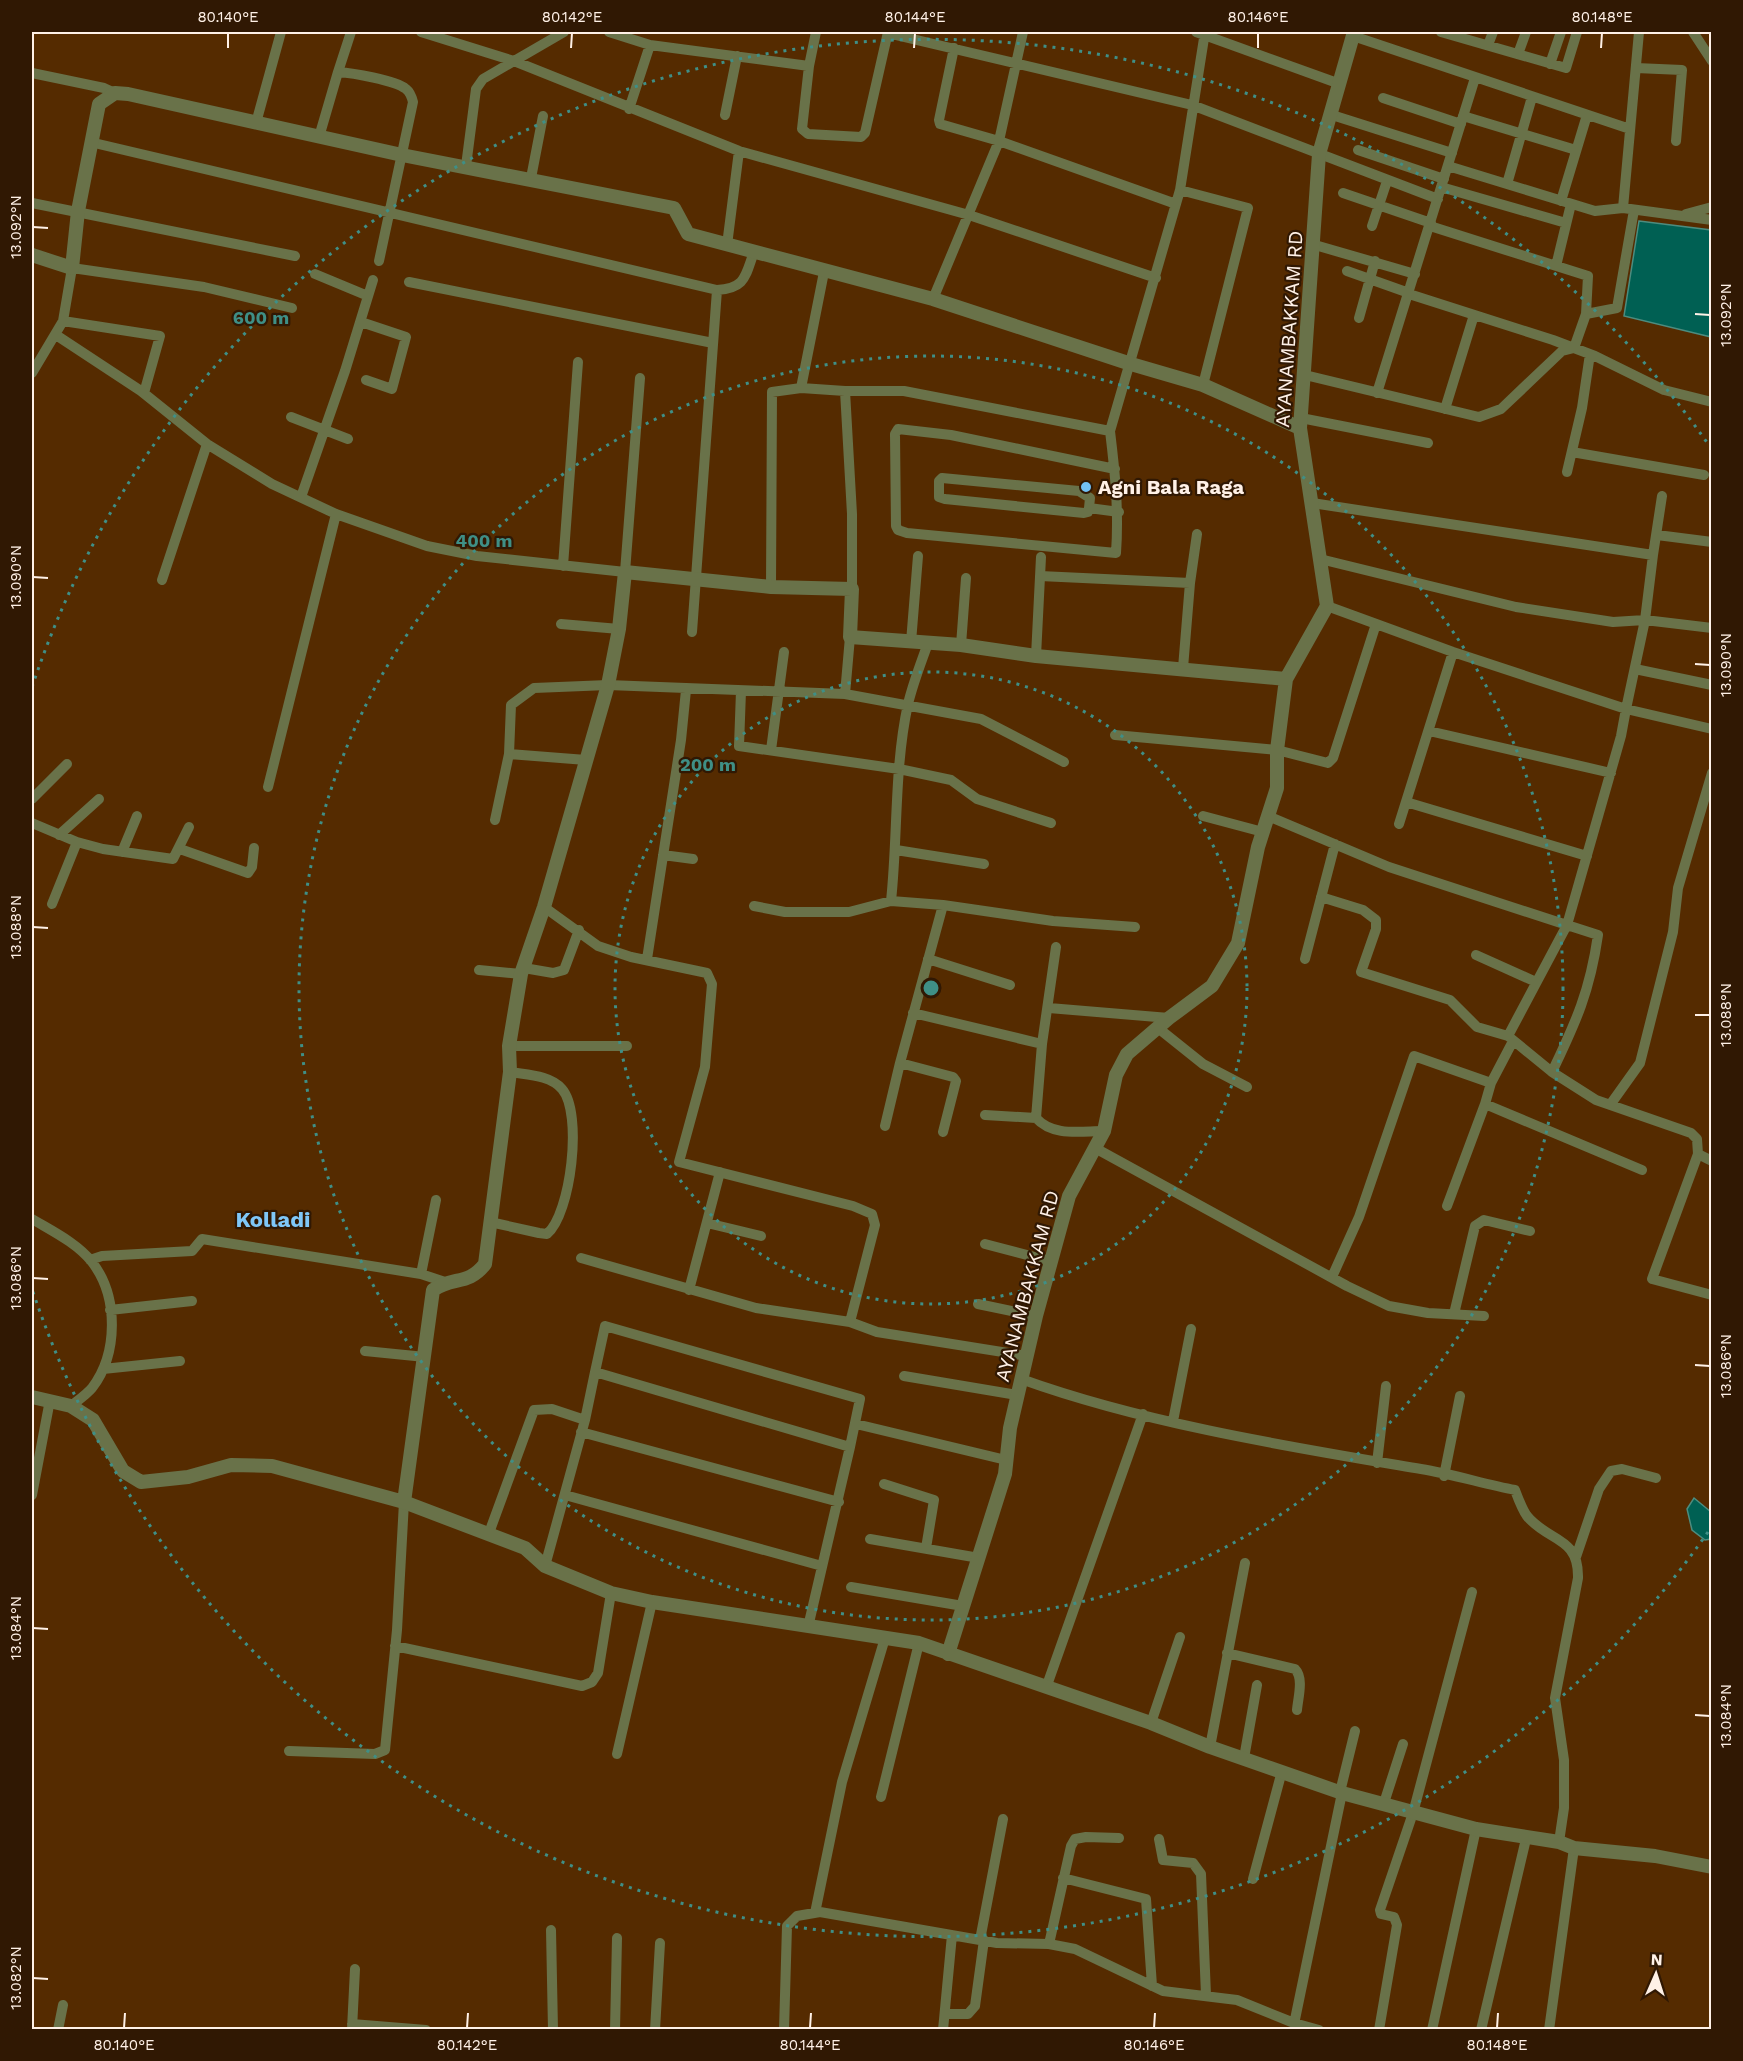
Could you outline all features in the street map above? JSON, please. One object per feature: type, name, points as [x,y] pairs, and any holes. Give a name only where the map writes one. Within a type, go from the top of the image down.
[{"type":"street","points":[[256,123],[281,32]]},
{"type":"street","points":[[319,136],[351,32]]},
{"type":"street","points":[[421,32],[514,61],[739,151],[969,216],[1156,278]]},
{"type":"street","points":[[466,166],[476,89],[483,79],[564,32]]},
{"type":"street","points":[[609,32],[650,45],[808,66]]},
{"type":"street","points":[[816,32],[808,66],[802,129],[808,134],[861,137],[865,133],[888,32],[1192,105],[1260,129],[1387,181],[1438,199]]},
{"type":"street","points":[[933,299],[999,141],[1023,32]]},
{"type":"street","points":[[1115,469],[951,435],[903,428],[895,434],[896,526],[898,530],[907,533],[1116,553],[1119,512],[1115,469],[1110,431],[1180,190],[1202,32],[1340,84]]},
{"type":"street","points":[[1441,32],[1456,34],[1566,68],[1577,32]]},
{"type":"street","points":[[1488,45],[1493,32]]},
{"type":"street","points":[[1518,54],[1526,32]]},
{"type":"street","points":[[1550,64],[1561,32]]},
{"type":"street","points":[[1586,314],[1617,308],[1628,209],[1630,129],[1639,32]]},
{"type":"street","points":[[1693,32],[1712,61]]},
{"type":"street","points":[[1354,34],[1475,78],[1630,129]]},
{"type":"street","name":"AYANAMBAKKAM RD","points":[[948,1654],[1005,1474],[1017,1395],[1050,1261],[1069,1196],[1104,1131],[1116,1075],[1127,1054],[1169,1018],[1212,986],[1238,943],[1263,832],[1277,788],[1277,750],[1286,679],[1328,606],[1301,423],[1315,245],[1319,154],[1354,34]]},
{"type":"street","points":[[629,108],[650,45]]},
{"type":"street","points":[[954,48],[939,122],[1176,204]]},
{"type":"street","points":[[725,115],[737,56]]},
{"type":"street","points":[[1636,68],[1682,70],[1676,141]]},
{"type":"street","points":[[32,72],[104,88],[115,93],[402,155],[531,178],[674,208],[688,234],[824,272],[933,299],[1131,364],[1203,385],[1301,423],[1428,443]]},
{"type":"street","points":[[338,72],[375,79],[406,89],[413,102],[379,261]]},
{"type":"street","points":[[1377,393],[1475,78]]},
{"type":"street","points":[[32,373],[63,321],[90,142],[99,104],[115,93]]},
{"type":"street","points":[[1507,184],[1532,97]]},
{"type":"street","points":[[1383,99],[1576,150]]},
{"type":"street","points":[[1332,115],[1452,153]]},
{"type":"street","points":[[1556,266],[1566,224],[1566,202],[1576,150],[1587,115]]},
{"type":"street","points":[[531,178],[543,116]]},
{"type":"street","points":[[90,142],[717,290],[734,289],[743,282],[754,252]]},
{"type":"street","points":[[1358,150],[1443,183],[1566,224]]},
{"type":"street","points":[[727,245],[739,151]]},
{"type":"street","points":[[1448,166],[1595,211],[1628,209],[1712,219]]},
{"type":"street","points":[[1372,226],[1387,181]]},
{"type":"street","points":[[1180,190],[1248,208],[1203,385]]},
{"type":"street","points":[[1343,193],[1588,276],[1586,314],[1574,348]]},
{"type":"street","points":[[32,203],[295,256]]},
{"type":"street","points":[[1679,215],[1712,207]]},
{"type":"street","points":[[1315,245],[1415,274]]},
{"type":"street","points":[[32,255],[72,268],[204,287],[292,308]]},
{"type":"street","points":[[1359,318],[1375,261]]},
{"type":"street","points":[[1347,271],[1590,354],[1664,390],[1712,402]]},
{"type":"street","points":[[801,388],[824,272]]},
{"type":"street","points":[[315,274],[368,296]]},
{"type":"street","points":[[301,497],[373,280]]},
{"type":"street","points":[[410,282],[713,343]]},
{"type":"street","points":[[692,632],[717,290]]},
{"type":"street","points":[[1445,409],[1474,315]]},
{"type":"street","points":[[63,321],[160,336],[144,393]]},
{"type":"street","points":[[360,322],[406,337],[392,389],[366,380]]},
{"type":"street","points":[[56,335],[144,393],[207,444],[272,484],[336,514],[427,546],[487,558],[696,580],[771,587],[852,589]]},
{"type":"street","points":[[1305,375],[1479,417],[1502,409],[1562,351],[1574,348]]},
{"type":"street","points":[[1567,472],[1590,354]]},
{"type":"street","points":[[563,566],[578,362]]},
{"type":"street","points":[[90,1260],[102,1257],[192,1251],[202,1239],[421,1274],[445,1282],[462,1282],[477,1275],[485,1264],[510,1072],[509,1046],[522,971],[544,907],[608,685],[619,629],[640,378]]},
{"type":"street","points":[[771,587],[772,392],[801,388],[904,391],[1110,431]]},
{"type":"street","points":[[844,391],[852,514],[852,589],[845,694]]},
{"type":"street","points":[[291,417],[348,439]]},
{"type":"street","points":[[162,580],[207,444]]},
{"type":"street","points":[[1572,452],[1704,475]]},
{"type":"street","points":[[942,478],[1079,491],[1090,498],[1089,508],[1088,512],[1084,513],[945,499],[939,497],[939,481],[942,478]]},
{"type":"street","points":[[1447,1206],[1491,1083],[1536,982],[1567,924],[1611,773],[1635,669],[1645,620],[1662,496]]},
{"type":"street","points":[[1312,503],[1653,555]]},
{"type":"street","points":[[1089,508],[1119,512]]},
{"type":"street","points":[[268,787],[336,514]]},
{"type":"street","points":[[1183,668],[1190,583],[1197,534]]},
{"type":"street","points":[[1657,535],[1712,542]]},
{"type":"street","points":[[911,642],[918,556]]},
{"type":"street","points":[[1036,656],[1041,557]]},
{"type":"street","points":[[1320,559],[1516,607],[1613,622],[1645,620],[1712,628]]},
{"type":"street","points":[[1040,576],[1190,583]]},
{"type":"street","points":[[961,645],[966,579]]},
{"type":"street","points":[[1328,606],[1453,652],[1626,709],[1712,729]]},
{"type":"street","points":[[561,624],[619,629]]},
{"type":"street","points":[[1115,735],[1277,750],[1328,763],[1333,758],[1376,624]]},
{"type":"street","points":[[850,637],[961,645],[1036,656],[1286,679]]},
{"type":"street","points":[[891,901],[896,850],[899,769],[908,704],[928,643]]},
{"type":"street","points":[[771,750],[784,652]]},
{"type":"street","points":[[1399,824],[1453,652]]},
{"type":"street","points":[[1635,669],[1712,685]]},
{"type":"street","points":[[495,820],[510,754],[511,705],[534,688],[608,685],[686,690],[845,694],[981,719],[1064,762]]},
{"type":"street","points":[[646,959],[681,740],[686,690]]},
{"type":"street","points":[[741,691],[739,746],[899,769],[951,780],[977,799],[1051,823]]},
{"type":"street","points":[[1429,731],[1611,773]]},
{"type":"street","points":[[510,754],[586,760]]},
{"type":"street","points":[[32,799],[67,764]]},
{"type":"street","points":[[1610,1105],[1640,1063],[1674,932],[1678,888],[1712,773]]},
{"type":"street","points":[[59,835],[99,799]]},
{"type":"street","points":[[1406,802],[1587,856]]},
{"type":"street","points":[[122,852],[137,816]]},
{"type":"street","points":[[1203,816],[1263,832]]},
{"type":"street","points":[[1268,816],[1389,867],[1598,934],[1594,967],[1583,1006],[1552,1072]]},
{"type":"street","points":[[32,824],[77,842],[169,860],[176,857],[189,826]]},
{"type":"street","points":[[52,904],[77,842]]},
{"type":"street","points":[[1305,959],[1335,844]]},
{"type":"street","points":[[180,849],[248,873],[252,867],[254,848]]},
{"type":"street","points":[[896,850],[984,864]]},
{"type":"street","points":[[663,855],[693,860]]},
{"type":"street","points":[[1321,897],[1363,910],[1376,920],[1376,929],[1361,972],[1450,1000],[1477,1027],[1510,1039],[1552,1072],[1596,1100],[1691,1133],[1698,1139],[1698,1154],[1652,1279],[1712,1295]]},
{"type":"street","points":[[754,906],[785,912],[849,912],[891,901],[943,905],[1042,920],[1135,927]]},
{"type":"street","points":[[885,1126],[943,905]]},
{"type":"street","points":[[544,907],[579,930],[598,946],[707,973],[712,984],[705,1066],[679,1162],[853,1206],[873,1214],[875,1225],[850,1322]]},
{"type":"street","points":[[479,970],[553,973],[564,970],[579,930]]},
{"type":"street","points":[[1056,947],[1042,1044],[1036,1118],[1042,1125],[1058,1131],[1104,1131]]},
{"type":"street","points":[[1476,955],[1536,982]]},
{"type":"street","points":[[928,959],[1010,985]]},
{"type":"street","points":[[1049,1008],[1169,1018]]},
{"type":"street","points":[[913,1013],[1042,1044]]},
{"type":"street","points":[[1158,1028],[1203,1064],[1247,1087]]},
{"type":"street","points":[[509,1046],[627,1046]]},
{"type":"street","points":[[1332,1277],[1359,1216],[1414,1056],[1491,1083]]},
{"type":"street","points":[[900,1063],[953,1077],[956,1081],[943,1132]]},
{"type":"street","points":[[490,1222],[547,1234],[552,1230],[558,1220],[573,1144],[573,1115],[561,1088],[541,1077],[510,1072]]},
{"type":"street","points":[[1485,1104],[1642,1170]]},
{"type":"street","points":[[985,1115],[1036,1118]]},
{"type":"street","points":[[1095,1148],[1389,1306],[1484,1316]]},
{"type":"street","points":[[1698,1154],[1712,1161]]},
{"type":"street","points":[[689,1290],[720,1172]]},
{"type":"street","points":[[421,1274],[436,1200]]},
{"type":"street","points":[[32,1219],[67,1240],[90,1260],[101,1280],[110,1310],[112,1337],[103,1369],[91,1389],[70,1406]]},
{"type":"street","points":[[1454,1314],[1473,1230],[1478,1223],[1485,1220],[1530,1231]]},
{"type":"street","points":[[707,1223],[762,1236]]},
{"type":"street","points":[[985,1244],[1050,1261]]},
{"type":"street","points":[[581,1258],[756,1308],[850,1322],[877,1332],[1027,1356]]},
{"type":"street","points":[[289,1751],[375,1754],[385,1750],[395,1646],[404,1502],[433,1290],[445,1282]]},
{"type":"street","points":[[110,1310],[192,1301]]},
{"type":"street","points":[[978,1304],[1036,1316]]},
{"type":"street","points":[[545,1566],[585,1420],[605,1326],[860,1399],[839,1502],[808,1627]]},
{"type":"street","points":[[1173,1421],[1191,1329]]},
{"type":"street","points":[[364,1352],[425,1357]]},
{"type":"street","points":[[103,1369],[180,1361]]},
{"type":"street","points":[[595,1372],[850,1447]]},
{"type":"street","points":[[904,1376],[1017,1395]]},
{"type":"street","points":[[1021,1378],[1173,1421],[1336,1457],[1425,1470],[1515,1490],[1526,1515],[1541,1528],[1562,1540],[1576,1557]]},
{"type":"street","points":[[1377,1463],[1386,1386]]},
{"type":"street","points":[[1444,1476],[1460,1396]]},
{"type":"street","points":[[32,1397],[70,1406],[93,1420],[123,1471],[141,1482],[188,1478],[231,1465],[252,1464],[305,1474],[404,1502],[489,1533],[525,1548],[545,1566],[611,1593],[652,1602],[919,1643],[1151,1723],[1210,1747],[1341,1793],[1476,1829],[1526,1839],[1559,1842],[1574,1848],[1655,1856],[1712,1867]]},
{"type":"street","points":[[32,1495],[50,1400]]},
{"type":"street","points":[[489,1533],[534,1410],[552,1409],[585,1420]]},
{"type":"street","points":[[1046,1688],[1143,1414]]},
{"type":"street","points":[[856,1424],[1006,1460]]},
{"type":"street","points":[[581,1432],[839,1502]]},
{"type":"street","points":[[1559,1842],[1564,1808],[1564,1760],[1555,1698],[1578,1578],[1576,1557],[1599,1489],[1611,1471],[1622,1469],[1656,1478]]},
{"type":"street","points":[[884,1485],[934,1500],[926,1548]]},
{"type":"street","points":[[565,1496],[822,1566]]},
{"type":"street","points":[[870,1539],[979,1558]]},
{"type":"street","points":[[1210,1747],[1245,1563]]},
{"type":"street","points":[[851,1587],[963,1606]]},
{"type":"street","points":[[1379,2030],[1397,1925],[1394,1917],[1381,1914],[1380,1910],[1413,1813],[1472,1592]]},
{"type":"street","points":[[395,1646],[582,1686],[592,1682],[598,1673],[611,1593]]},
{"type":"street","points":[[617,1754],[652,1602]]},
{"type":"street","points":[[1151,1723],[1180,1637]]},
{"type":"street","points":[[815,1913],[842,1782],[885,1638]]},
{"type":"street","points":[[881,1797],[919,1643]]},
{"type":"street","points":[[1227,1653],[1295,1668],[1299,1672],[1300,1682],[1297,1710]]},
{"type":"street","points":[[1244,1758],[1257,1685]]},
{"type":"street","points":[[1294,2026],[1355,1731]]},
{"type":"street","points":[[1384,1803],[1403,1744]]},
{"type":"street","points":[[1253,1879],[1282,1771]]},
{"type":"street","points":[[945,2014],[961,2015],[973,2011],[982,1940],[1003,1819]]},
{"type":"street","points":[[1432,2030],[1476,1829]]},
{"type":"street","points":[[1049,1944],[1063,1878],[1075,1839],[1086,1836],[1119,1838]]},
{"type":"street","points":[[1159,1839],[1163,1860],[1193,1863],[1201,1874],[1206,1995]]},
{"type":"street","points":[[1480,2030],[1526,1839]]},
{"type":"street","points":[[1549,2030],[1574,1848]]},
{"type":"street","points":[[1063,1878],[1146,1899],[1152,1986]]},
{"type":"street","points":[[784,2030],[787,1926],[797,1917],[815,1913],[1018,1945],[1049,1944],[1075,1949],[1163,1991],[1237,2000],[1294,2026],[1319,2030]]},
{"type":"street","points":[[551,1930],[554,2030]]},
{"type":"street","points":[[943,2030],[952,1935]]},
{"type":"street","points":[[615,2030],[617,1938]]},
{"type":"street","points":[[655,2030],[660,1942]]},
{"type":"street","points":[[355,1969],[352,2027],[426,2030]]},
{"type":"street","points":[[58,2030],[63,2006]]},
{"type":"water","points":[[1639,221],[1711,230],[1711,337],[1624,316]]},
{"type":"water","points":[[1694,1498],[1711,1512],[1711,1539],[1705,1540],[1692,1530],[1687,1509]]},
{"type":"place","name":"Agni Bala Raga","points":[[1086,487]]},
{"type":"district","name":"Kolladi","points":[[273,1219]]}]
